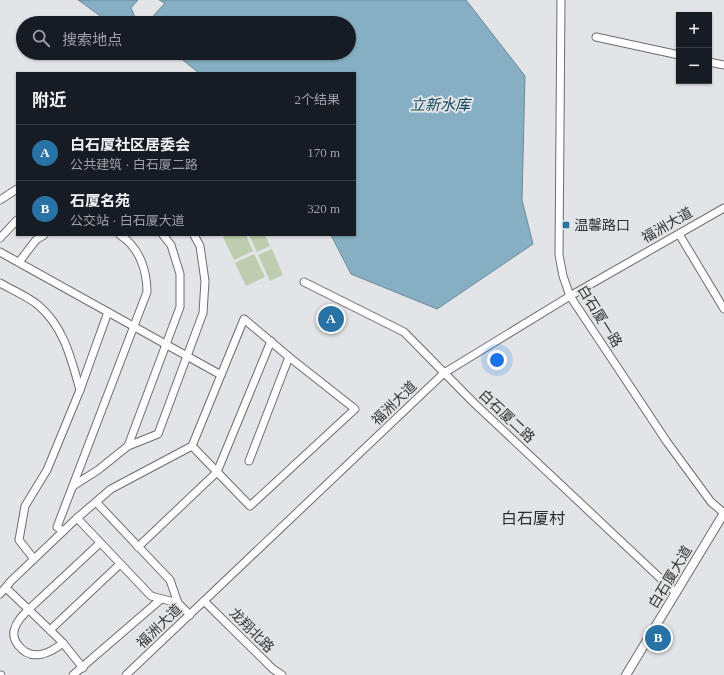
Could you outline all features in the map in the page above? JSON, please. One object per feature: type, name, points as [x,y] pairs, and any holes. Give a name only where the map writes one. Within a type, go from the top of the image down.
[{"type":"main road","name":"白石厦大道","points":[[626,675],[724,513]]},
{"type":"street","name":"白石厦一路","points":[[561,0],[559,256],[563,276],[570,296],[667,442],[711,502],[724,513]]},
{"type":"street","points":[[596,37],[676,54]]},
{"type":"street","points":[[712,63],[724,65]]},
{"type":"street","points":[[0,200],[16,190]]},
{"type":"street","name":"福洲大道","points":[[126,675],[444,373],[570,296],[724,208]]},
{"type":"street","points":[[0,238],[16,221]]},
{"type":"street","points":[[679,234],[724,309]]},
{"type":"street","points":[[19,262],[36,240],[42,236]]},
{"type":"street","points":[[63,532],[57,527],[147,292],[147,277],[139,257],[128,240],[122,236]]},
{"type":"street","points":[[128,446],[180,307],[180,274],[171,245],[164,236]]},
{"type":"street","points":[[72,486],[98,470],[128,446],[158,434],[203,313],[205,282],[200,246],[195,236]]},
{"type":"street","points":[[0,252],[220,375]]},
{"type":"street","name":"白石厦二路","points":[[304,282],[404,332],[444,373],[676,593]]},
{"type":"street","points":[[0,283],[37,304],[60,329],[71,356],[80,390]]},
{"type":"street","points":[[34,559],[19,540],[25,506],[47,470],[80,390],[108,312]]},
{"type":"street","points":[[0,594],[76,518],[111,489],[192,446],[244,318],[289,357],[355,408],[250,506],[192,446]]},
{"type":"street","points":[[138,547],[217,472],[271,341]]},
{"type":"street","points":[[249,461],[289,357]]},
{"type":"street","points":[[96,502],[170,580],[178,603],[190,615]]},
{"type":"street","points":[[76,518],[151,596],[160,600],[178,603]]},
{"type":"street","points":[[63,643],[51,652],[38,655],[27,654],[14,640],[14,631],[18,621],[28,610],[100,543]]},
{"type":"street","points":[[50,630],[120,564]]},
{"type":"street","points":[[6,588],[63,643],[82,668]]},
{"type":"street","points":[[73,675],[160,600]]},
{"type":"street","name":"龙翔北路","points":[[204,600],[273,669],[282,675]]},
{"type":"green space","points":[[246,236],[253,251],[234,260],[223,237]]},
{"type":"green space","points":[[249,236],[265,236],[270,246],[257,252]]},
{"type":"green space","points":[[272,249],[283,275],[270,281],[258,255]]},
{"type":"green space","points":[[254,254],[265,277],[246,286],[235,263]]},
{"type":"water","points":[[78,0],[138,0],[131,8],[135,16],[99,15]]},
{"type":"water","name":"立新水库","points":[[159,0],[466,0],[525,76],[522,200],[533,244],[437,309],[351,274],[332,236],[356,236],[356,72],[198,72],[183,60],[356,60],[356,16],[153,16],[165,3]]},
{"type":"place","name":"温馨路口","points":[[566,225]]},
{"type":"place","name":"白石厦社区居委会","points":[[331,319]]},
{"type":"place","name":"石厦名苑","points":[[658,638]]},
{"type":"district","name":"白石厦村","points":[[533,518]]}]
